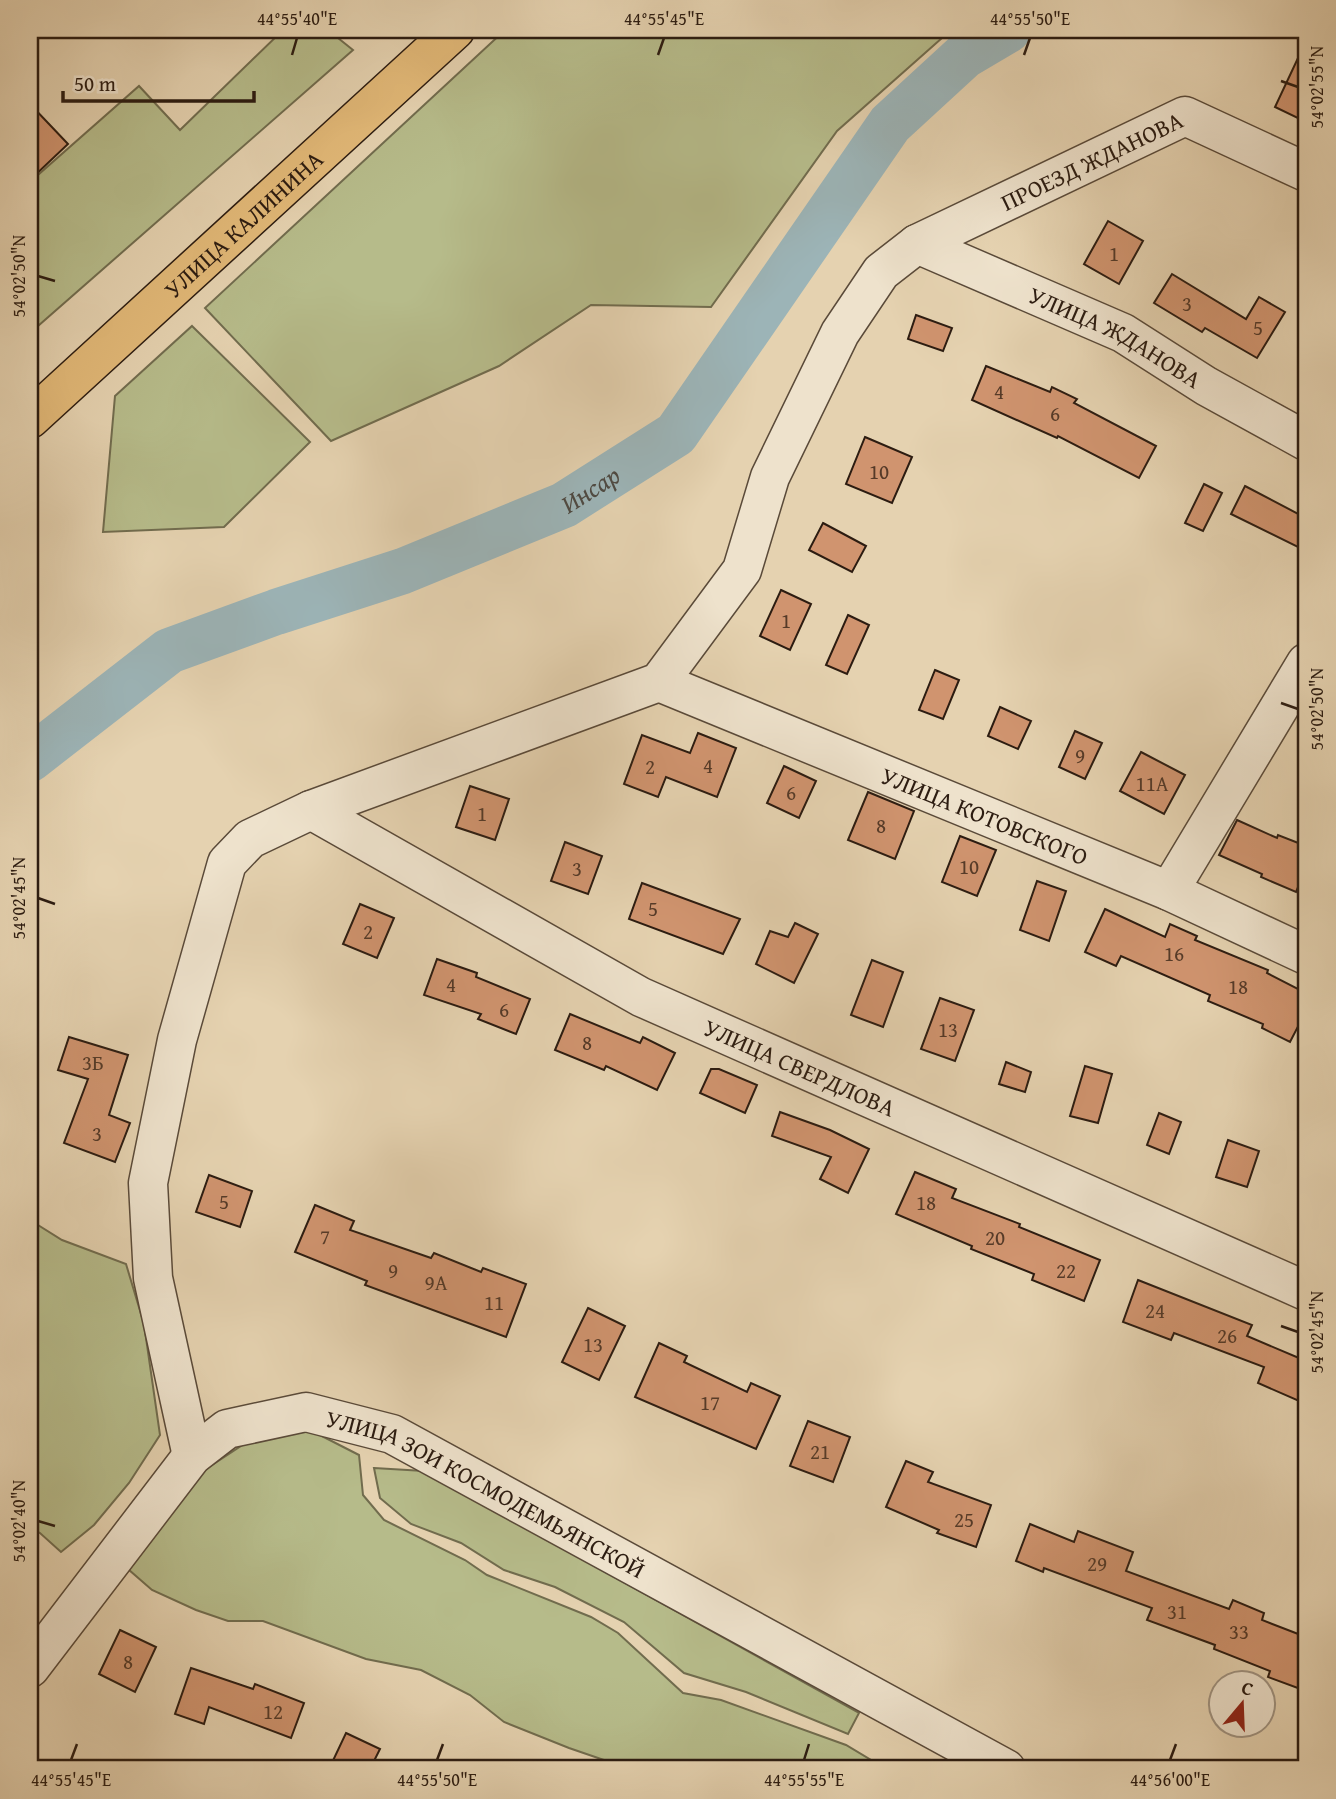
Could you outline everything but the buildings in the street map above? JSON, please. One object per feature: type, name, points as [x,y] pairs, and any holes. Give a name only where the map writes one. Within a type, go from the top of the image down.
[{"type":"main road","name":"УЛИЦА КАЛИНИНА","points":[[30,419],[455,30]]},
{"type":"street","name":"ПРОЕЗД ЖДАНОВА","points":[[917,244],[1185,116],[1306,172]]},
{"type":"street","name":"УЛИЦА ЖДАНОВА","points":[[917,244],[1123,333],[1206,386],[1306,441]]},
{"type":"street","points":[[192,1457],[153,1278],[148,1183],[177,1040],[227,863],[250,839],[311,810],[659,682],[742,570],[770,477],[840,333],[881,272],[917,244]]},
{"type":"street","points":[[1169,891],[1306,663]]},
{"type":"street","name":"УЛИЦА КОТОВСКОГО","points":[[659,682],[1169,891],[1306,955]]},
{"type":"street","name":"УЛИЦА СВЕРДЛОВА","points":[[311,810],[641,997],[1306,1291]]},
{"type":"street","name":"УЛИЦА ЗОИ КОСМОДЕМЬЯНСКОЙ","points":[[30,1668],[192,1457],[227,1429],[306,1412],[392,1434],[1006,1769]]},
{"type":"green space","points":[[283,30],[328,30],[353,50],[30,333],[30,182],[139,86],[180,130]]},
{"type":"green space","points":[[505,30],[951,30],[837,131],[711,307],[591,305],[499,366],[331,441],[205,308]]},
{"type":"green space","points":[[192,326],[310,442],[224,527],[103,532],[115,396]]},
{"type":"green space","points":[[30,1220],[62,1240],[126,1264],[144,1324],[160,1435],[129,1483],[94,1525],[61,1552],[40,1533],[30,1528]]},
{"type":"green space","points":[[312,1431],[359,1455],[363,1495],[384,1520],[465,1560],[487,1575],[591,1617],[618,1633],[683,1693],[721,1700],[846,1745],[886,1769],[630,1769],[504,1722],[470,1695],[421,1670],[366,1659],[263,1621],[228,1621],[196,1610],[152,1590],[128,1569],[200,1473],[256,1436]]},
{"type":"green space","points":[[374,1468],[424,1471],[859,1713],[848,1734],[746,1692],[684,1673],[624,1622],[555,1587],[504,1570],[461,1543],[411,1524],[380,1498]]},
{"type":"waterway","name":"Инсар","points":[[30,759],[169,651],[276,612],[403,571],[564,505],[676,434],[890,124],[964,56],[1008,30]]}]
